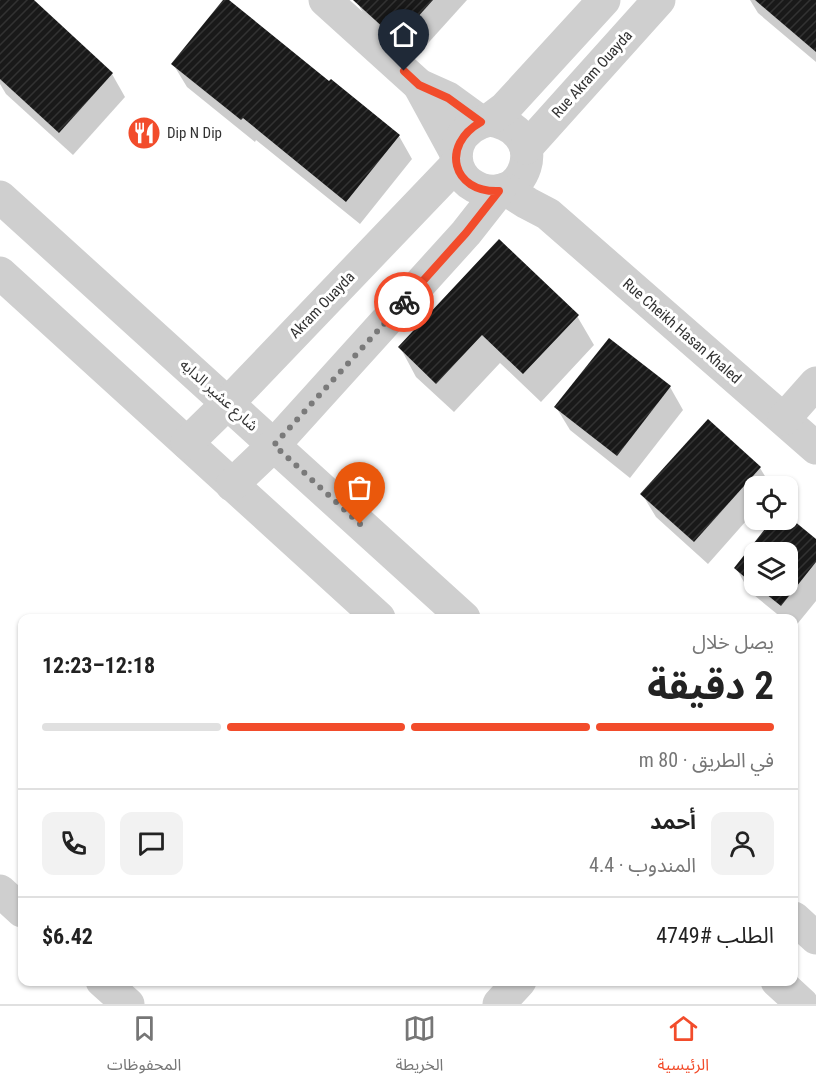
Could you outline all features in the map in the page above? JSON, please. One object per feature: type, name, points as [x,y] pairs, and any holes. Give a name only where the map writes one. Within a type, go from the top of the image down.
[{"type":"street","points":[[232,485],[274,445],[466,233],[502,190],[516,183],[523,173],[527,155],[522,137],[513,127],[502,122],[485,121],[448,98],[419,85],[325,0]]},
{"type":"street","points":[[456,159],[460,139],[469,129],[506,108],[604,0]]},
{"type":"street","name":"Rue Akram Ouayda","points":[[527,155],[659,0]]},
{"type":"street","points":[[419,85],[465,180],[476,188],[502,190]]},
{"type":"street","name":"Rue Cheikh Hasan Khaled","points":[[527,155],[528,170],[548,214]]},
{"type":"street","name":"Akram Ouayda","points":[[187,443],[228,403],[456,159]]},
{"type":"street","name":"Rue Cheikh Hasan Khaled","points":[[502,190],[548,214],[816,448]]},
{"type":"street","name":"شارع عشير الدايه","points":[[0,197],[460,614]]},
{"type":"street","points":[[0,273],[375,614]]},
{"type":"street","points":[[784,419],[816,383]]},
{"type":"street","points":[[798,922],[816,938]]},
{"type":"street","points":[[108,986],[128,1004]]},
{"type":"street","points":[[499,1004],[515,986]]},
{"type":"street","points":[[782,986],[802,1004]]},
{"type":"building","points":[[0,0],[34,0],[113,73],[59,133],[0,79]]},
{"type":"building","points":[[223,0],[229,0],[400,135],[346,202],[243,118],[241,120],[171,64]]},
{"type":"building","points":[[353,0],[433,0],[397,40]]},
{"type":"building","points":[[755,0],[816,0],[816,52]]},
{"type":"building","points":[[499,239],[579,315],[523,374],[482,335],[436,384],[398,347]]},
{"type":"building","points":[[609,338],[671,386],[617,456],[554,407]]},
{"type":"building","points":[[708,419],[761,467],[753,476],[744,476],[744,486],[694,542],[640,494]]},
{"type":"building","points":[[798,524],[816,539],[816,562],[798,585],[798,542],[755,542],[764,530],[798,530]]},
{"type":"building","points":[[744,555],[744,576],[734,568]]},
{"type":"building","points":[[769,596],[789,596],[781,606]]},
{"type":"way so far","points":[[360,524],[274,445],[404,302]]},
{"type":"place","name":"Dip N Dip","points":[[144,133]]},
{"type":"route","points":[[404,71],[419,85],[448,98],[481,122],[469,129],[460,139],[456,153],[456,165],[465,180],[476,188],[491,192],[499,191],[466,233],[404,302]]}]
